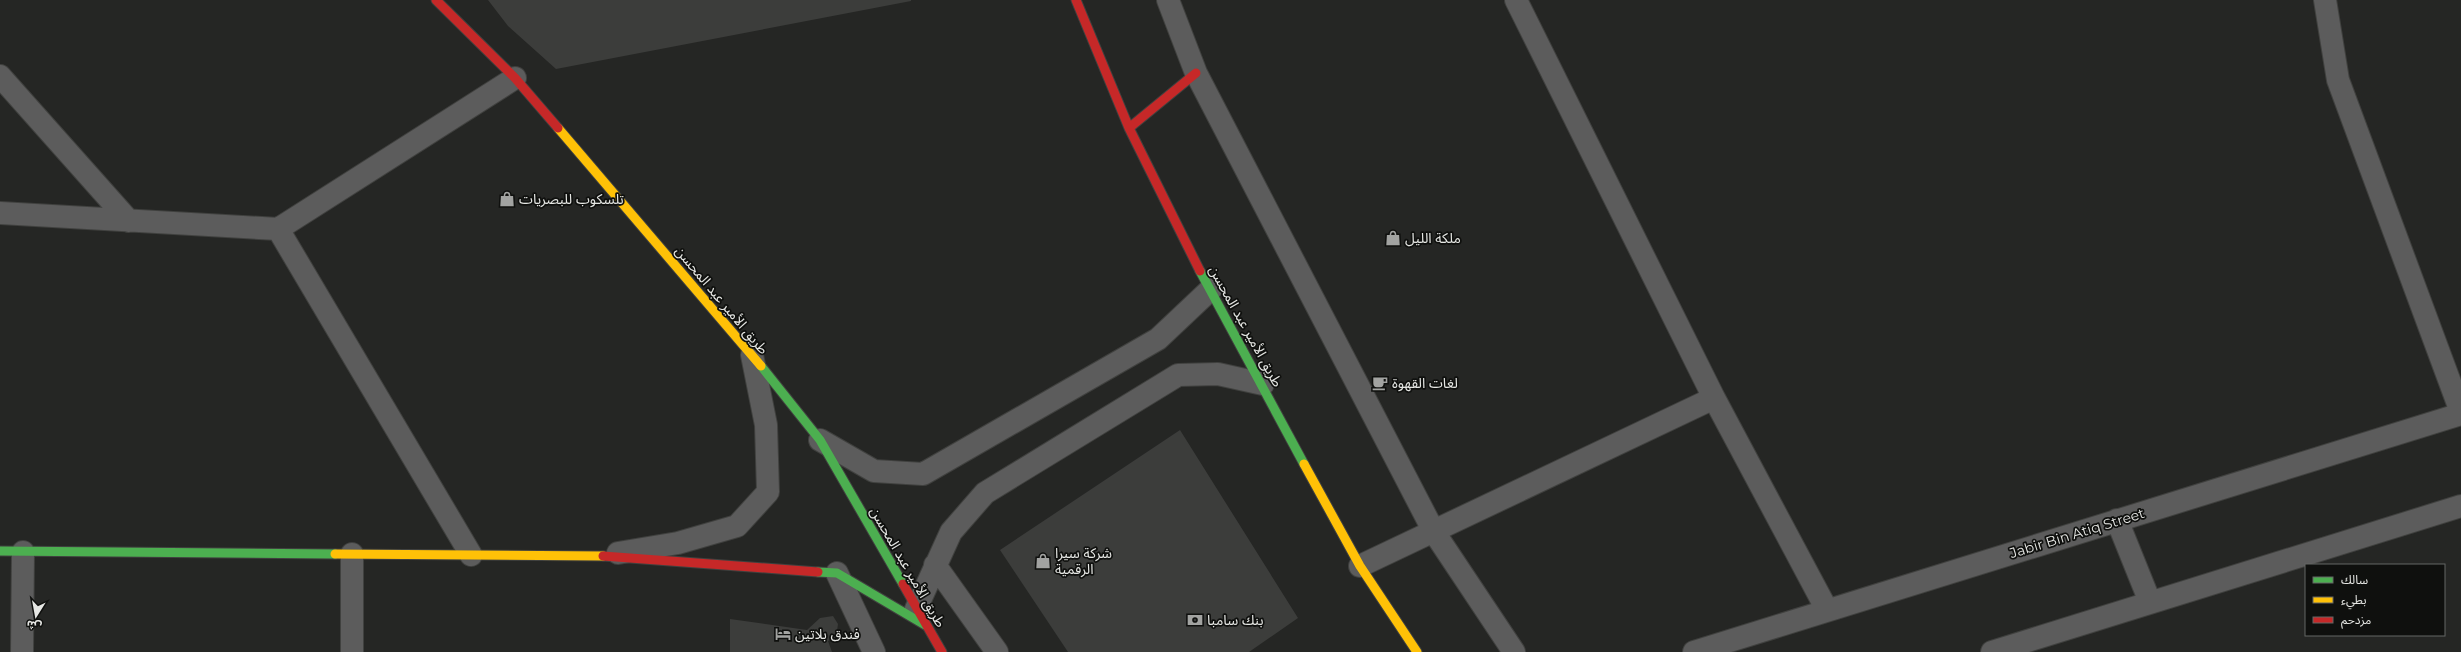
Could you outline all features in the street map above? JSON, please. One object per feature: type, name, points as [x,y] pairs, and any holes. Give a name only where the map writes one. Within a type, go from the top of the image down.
[{"type":"main road","name":"طريق الأمير عبد المحسن","points":[[436,0],[514,78],[752,355],[820,440],[920,617],[942,652]]},
{"type":"main road","name":"طريق الأمير عبد المحسن","points":[[1076,0],[1129,128],[1182,239],[1211,289],[1360,566],[1417,652]]},
{"type":"main road","points":[[1129,128],[1196,73]]},
{"type":"main road","points":[[0,551],[600,556],[837,573],[920,617]]},
{"type":"street","points":[[1168,0],[1196,73],[1434,532],[1514,652]]},
{"type":"street","points":[[1516,0],[1714,398],[1828,610]]},
{"type":"street","points":[[2325,0],[2338,80],[2461,413]]},
{"type":"street","points":[[0,76],[129,221]]},
{"type":"street","points":[[0,213],[278,229],[514,78]]},
{"type":"street","points":[[278,229],[471,555]]},
{"type":"street","points":[[820,440],[874,471],[923,474],[1158,339],[1211,289]]},
{"type":"street","points":[[600,556],[678,543],[737,526],[768,492],[766,425],[752,355]]},
{"type":"street","points":[[920,617],[935,565],[951,532],[985,493],[1178,375],[1218,374],[1262,384]]},
{"type":"street","points":[[1360,566],[1714,398]]},
{"type":"street","name":"Jabir Bin Atiq Street","points":[[1694,652],[2461,413]]},
{"type":"street","points":[[1992,652],[2461,506]]},
{"type":"street","points":[[2117,520],[2150,602]]},
{"type":"street","points":[[22,652],[23,552]]},
{"type":"street","points":[[352,554],[352,652]]},
{"type":"street","points":[[935,565],[997,652]]},
{"type":"street","points":[[837,573],[874,652]]},
{"type":"building","points":[[488,0],[911,1],[556,69],[508,26]]},
{"type":"building","points":[[1180,430],[1298,618],[1249,652],[1068,652],[1000,550]]},
{"type":"building","name":"فندق بلاتين","points":[[833,616],[838,624],[836,638],[828,641],[832,652],[730,652],[730,619],[807,630],[820,618]]},
{"type":"traffic: fast","points":[[1200,271],[1304,464]]},
{"type":"traffic: fast","points":[[761,366],[820,440],[903,584]]},
{"type":"traffic: fast","points":[[0,551],[335,554]]},
{"type":"traffic: fast","points":[[818,572],[837,573],[925,625]]},
{"type":"traffic: slow","points":[[558,128],[761,366]]},
{"type":"traffic: slow","points":[[1304,464],[1360,566],[1417,652]]},
{"type":"traffic: slow","points":[[335,554],[603,556]]},
{"type":"traffic: jam","points":[[436,0],[515,78],[558,128]]},
{"type":"traffic: jam","points":[[1076,0],[1129,128],[1200,271]]},
{"type":"traffic: jam","points":[[1129,128],[1196,73]]},
{"type":"traffic: jam","points":[[603,556],[818,572]]},
{"type":"traffic: jam","points":[[903,584],[942,652]]},
{"type":"place","name":"تلسكوب للبصريات","points":[[507,199]]},
{"type":"place","name":"ملكة الليل","points":[[1393,238]]},
{"type":"place","name":"لغات القهوة","points":[[1380,383]]},
{"type":"place","name":"شركة سيرا الرقمية","points":[[1043,561]]},
{"type":"place","name":"بنك سامبا","points":[[1195,620]]},
{"type":"place","name":"فندق بلاتين","points":[[783,634]]}]
